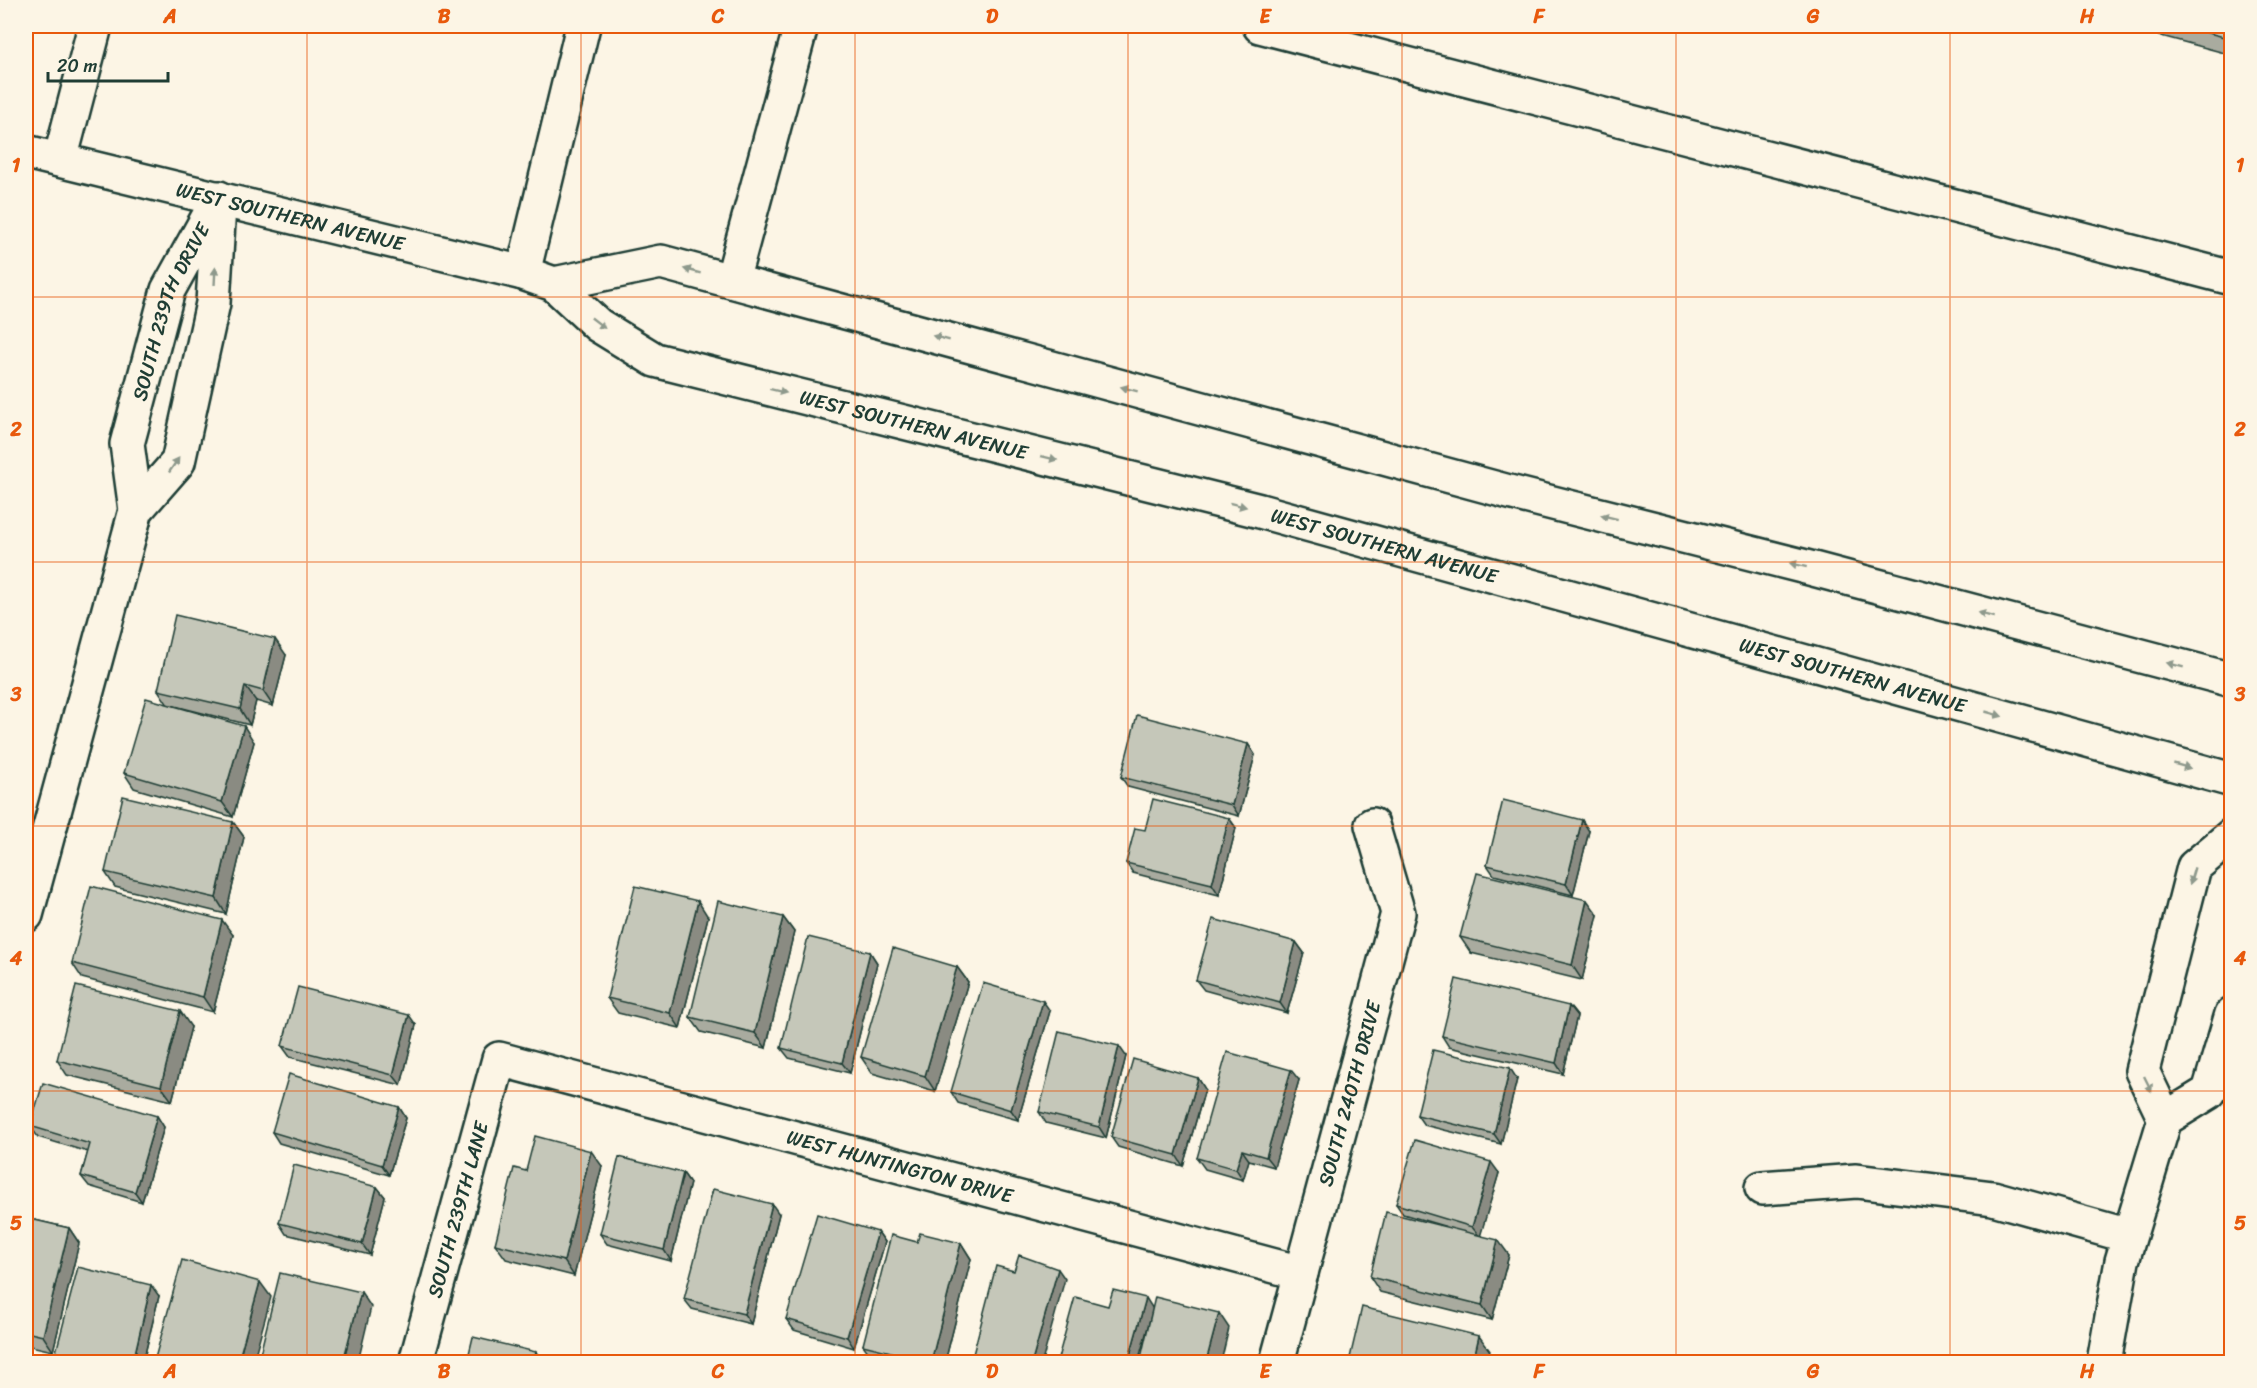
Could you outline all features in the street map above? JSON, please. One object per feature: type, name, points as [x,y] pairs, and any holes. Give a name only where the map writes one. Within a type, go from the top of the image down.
[{"type":"main road","points":[[60,160],[95,26]]},
{"type":"main road","points":[[523,273],[583,26]]},
{"type":"main road","points":[[732,281],[801,26]]},
{"type":"main road","points":[[1260,26],[2232,278]]},
{"type":"main road","name":"WEST SOUTHERN AVENUE","points":[[26,152],[523,273],[554,284],[598,325],[655,360],[1260,511],[2232,780]]},
{"type":"main road","name":"SOUTH 239TH DRIVE","points":[[26,915],[136,510],[127,444],[161,317],[168,291],[219,198]]},
{"type":"main road","name":"SOUTH 239TH DRIVE","points":[[136,510],[178,462],[213,303],[219,198]]},
{"type":"main road","points":[[554,284],[661,262],[1509,492],[1802,566],[2232,680]]},
{"type":"main road","name":"SOUTH 240TH DRIVE","points":[[1277,1362],[1398,913],[1372,825]]},
{"type":"main road","points":[[2165,1119],[2142,1071],[2194,867],[2232,835]]},
{"type":"main road","points":[[2104,1362],[2122,1261],[2165,1119],[2209,1092],[2232,1014]]},
{"type":"main road","name":"WEST HUNTINGTON DRIVE","points":[[499,1059],[1301,1273]]},
{"type":"main road","name":"SOUTH 239TH LANE","points":[[416,1362],[499,1059]]},
{"type":"main road","points":[[1762,1188],[1856,1181],[1902,1186],[1993,1198],[2129,1236]]},
{"type":"building","points":[[2181,26],[2232,26],[2232,39]]},
{"type":"building","points":[[175,615],[275,639],[263,691],[245,686],[240,709],[158,690]]},
{"type":"building","points":[[146,698],[244,726],[222,802],[124,773]]},
{"type":"building","points":[[1137,715],[1248,744],[1232,805],[1121,777]]},
{"type":"building","points":[[123,796],[233,822],[216,898],[105,872]]},
{"type":"building","points":[[1153,799],[1229,818],[1212,884],[1126,863],[1135,828],[1145,830]]},
{"type":"building","points":[[1503,800],[1582,820],[1566,884],[1487,865]]},
{"type":"building","points":[[1477,873],[1587,900],[1572,965],[1460,937]]},
{"type":"building","points":[[91,886],[222,920],[203,997],[72,963]]},
{"type":"building","points":[[635,886],[698,901],[670,1013],[607,998]]},
{"type":"building","points":[[718,901],[783,917],[755,1033],[690,1017]]},
{"type":"building","points":[[1213,919],[1296,942],[1280,1003],[1196,980]]},
{"type":"building","points":[[808,937],[870,952],[842,1063],[781,1048]]},
{"type":"building","points":[[893,948],[957,967],[925,1076],[861,1057]]},
{"type":"building","points":[[1456,979],[1569,1006],[1556,1063],[1442,1036]]},
{"type":"building","points":[[983,983],[1043,1001],[1011,1110],[951,1092]]},
{"type":"building","points":[[76,986],[180,1011],[161,1086],[57,1060]]},
{"type":"building","points":[[298,987],[409,1015],[393,1075],[282,1046]]},
{"type":"building","points":[[1059,1031],[1119,1046],[1099,1127],[1039,1112]]},
{"type":"building","points":[[1433,1050],[1510,1068],[1494,1134],[1417,1115]]},
{"type":"building","points":[[1227,1052],[1291,1070],[1266,1157],[1242,1150],[1236,1169],[1197,1158]]},
{"type":"building","points":[[1133,1059],[1198,1078],[1176,1155],[1111,1137]]},
{"type":"building","points":[[289,1074],[399,1107],[382,1165],[272,1132]]},
{"type":"building","points":[[43,1083],[157,1116],[135,1192],[81,1176],[90,1144],[30,1126]]},
{"type":"building","points":[[535,1136],[591,1151],[564,1261],[495,1244],[514,1168],[526,1171]]},
{"type":"building","points":[[1415,1140],[1491,1162],[1472,1227],[1396,1204]]},
{"type":"building","points":[[619,1157],[683,1173],[664,1250],[600,1234]]},
{"type":"building","points":[[294,1165],[377,1187],[362,1244],[279,1223]]},
{"type":"building","points":[[713,1189],[772,1204],[744,1314],[684,1299]]},
{"type":"building","points":[[1386,1212],[1498,1240],[1482,1305],[1370,1277]]},
{"type":"building","points":[[817,1214],[878,1232],[847,1337],[786,1319]]},
{"type":"building","points":[[26,1218],[69,1228],[43,1336],[26,1332]]},
{"type":"building","points":[[920,1233],[961,1243],[931,1362],[863,1345],[891,1235],[917,1242]]},
{"type":"building","points":[[1019,1255],[1058,1269],[1032,1362],[971,1362],[996,1266],[1014,1271]]},
{"type":"building","points":[[182,1260],[260,1282],[238,1362],[154,1362]]},
{"type":"building","points":[[78,1267],[151,1285],[133,1362],[95,1362],[56,1352]]},
{"type":"building","points":[[280,1273],[361,1292],[343,1362],[258,1362]]},
{"type":"building","points":[[1113,1290],[1146,1298],[1128,1362],[1057,1362],[1075,1297],[1108,1306]]},
{"type":"building","points":[[1155,1297],[1219,1313],[1206,1362],[1140,1362]]},
{"type":"building","points":[[1362,1307],[1479,1336],[1473,1362],[1349,1362]]},
{"type":"building","points":[[473,1337],[536,1352],[534,1362],[467,1362]]}]
